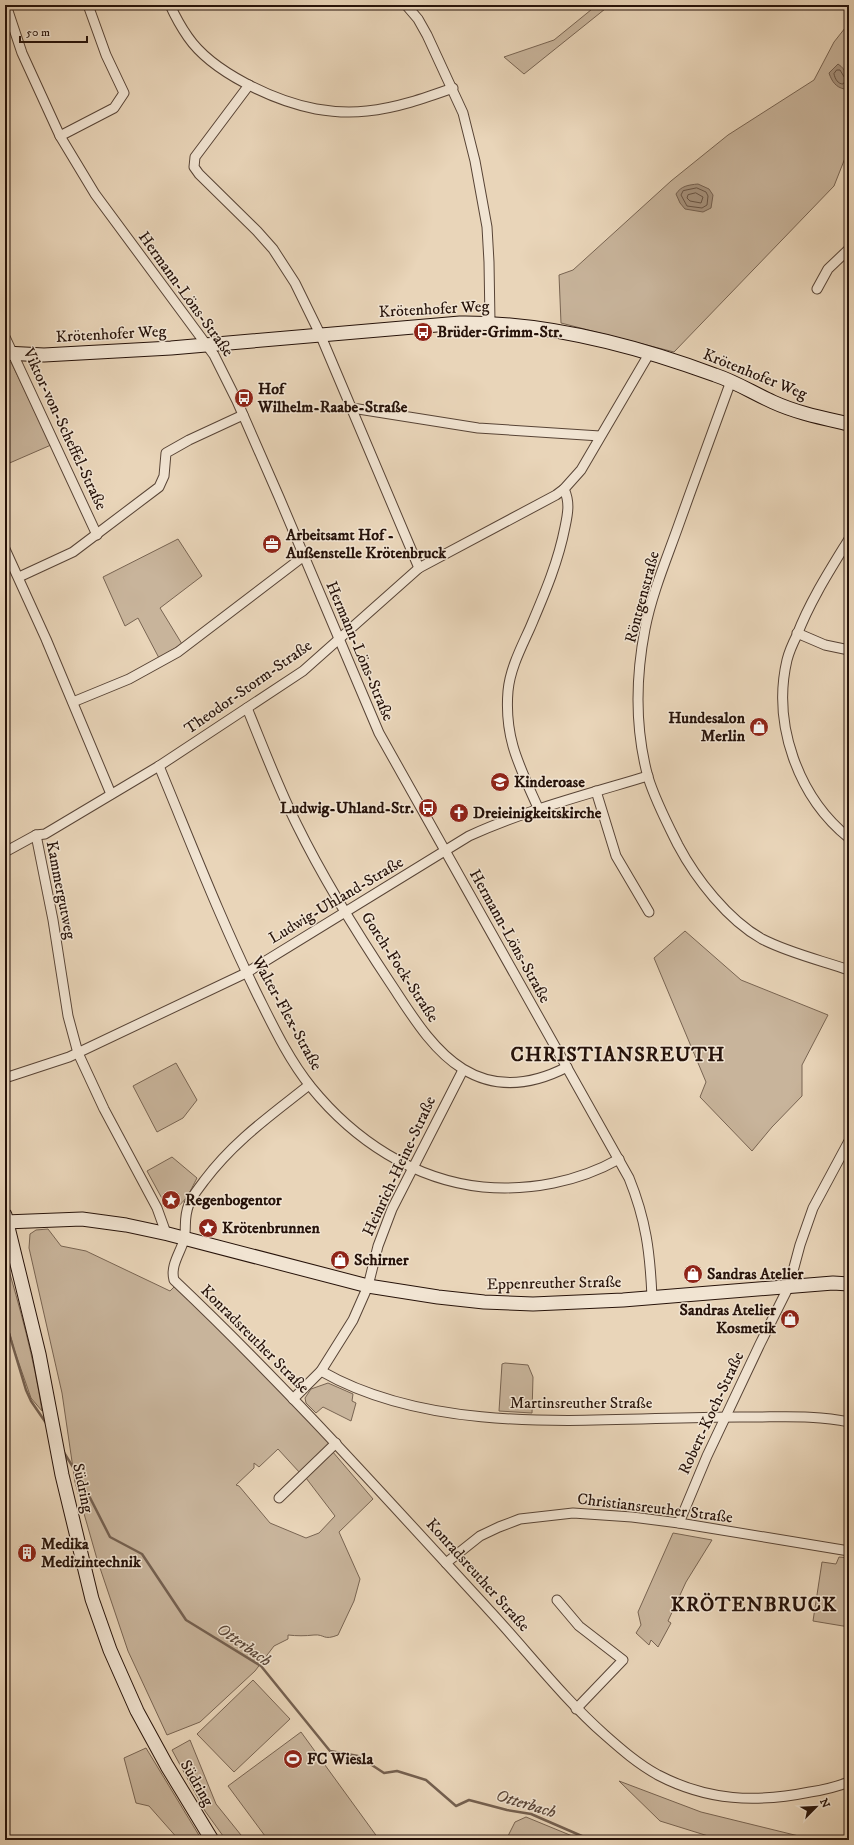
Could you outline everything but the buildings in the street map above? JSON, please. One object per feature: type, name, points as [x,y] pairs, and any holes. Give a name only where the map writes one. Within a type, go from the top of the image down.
[{"type":"street","name":"Hermann-Löns-Straße","points":[[6,5],[22,54],[60,136],[100,201],[214,355],[243,415],[379,734],[629,1178],[643,1215],[650,1251],[652,1298]]},
{"type":"street","points":[[60,136],[114,108],[124,93],[106,55],[88,5]]},
{"type":"street","points":[[170,5],[188,38],[218,67],[249,85],[297,105],[343,112],[368,111],[394,106],[453,88]]},
{"type":"street","points":[[406,5],[418,19],[427,35],[453,88],[463,113],[475,161],[487,227],[490,322]]},
{"type":"street","points":[[249,85],[195,157],[194,167],[199,174],[257,230],[273,248],[295,282],[320,334],[419,568]]},
{"type":"street","points":[[817,289],[828,269],[849,249]]},
{"type":"street","name":"Krötenhofer Weg","points":[[10,354],[44,356],[208,345],[460,322],[490,322],[561,331],[649,354],[731,381],[773,402],[791,409],[849,424]]},
{"type":"street","name":"Viktor-von-Scheffel-Straße","points":[[5,337],[10,354],[97,535]]},
{"type":"street","name":"Theodor-Storm-Straße","points":[[111,794],[159,766],[303,671],[419,568],[552,498],[564,489],[581,470],[649,354]]},
{"type":"street","name":"Röntgenstraße","points":[[731,381],[660,579],[646,628],[640,664],[638,697],[641,735],[648,776],[665,821],[684,856],[700,881],[731,914],[751,931],[782,948],[849,970]]},
{"type":"street","points":[[352,408],[478,428],[600,436]]},
{"type":"street","points":[[19,577],[73,552],[159,487],[164,476],[166,453],[243,415]]},
{"type":"street","points":[[539,810],[518,762],[510,739],[508,689],[519,652],[555,568],[568,509],[568,497],[564,489]]},
{"type":"street","points":[[848,835],[829,818],[810,793],[796,764],[784,722],[782,686],[787,659],[806,610],[849,538]]},
{"type":"street","points":[[5,549],[19,577],[111,794]]},
{"type":"street","points":[[73,702],[129,679],[178,652],[304,556]]},
{"type":"street","points":[[798,633],[825,645],[849,650]]},
{"type":"street","name":"Gorch-Fock-Straße","points":[[247,708],[297,826],[346,912],[412,1017],[434,1043],[463,1070],[478,1076],[507,1083],[540,1079],[567,1067]]},
{"type":"street","name":"Walter-Flex-Straße","points":[[159,766],[225,927],[246,973],[271,1022],[310,1085],[330,1110],[364,1139],[413,1168],[449,1181],[473,1186],[520,1188],[554,1183],[585,1174],[619,1159]]},
{"type":"street","name":"Ludwig-Uhland-Straße","points":[[5,1078],[78,1053],[246,973],[469,836],[497,824],[596,791],[648,776]]},
{"type":"street","points":[[596,791],[616,856],[649,912]]},
{"type":"street","name":"Kammergutweg","points":[[111,794],[45,834],[36,835],[53,920],[68,1016],[78,1053],[104,1109],[157,1208],[166,1233]]},
{"type":"street","points":[[5,852],[36,835]]},
{"type":"street","name":"Heinrich-Heine-Straße","points":[[293,1399],[321,1371],[353,1320],[368,1286],[378,1246],[392,1209],[463,1070]]},
{"type":"street","name":"Konradsreuther Straße","points":[[310,1085],[242,1137],[215,1166],[190,1202],[184,1218],[184,1238],[172,1273],[174,1280],[336,1443],[512,1635],[576,1709],[624,1753],[641,1765],[674,1783],[703,1793],[735,1799],[785,1797],[839,1787],[849,1782]]},
{"type":"street","name":"Robert-Koch-Straße","points":[[679,1523],[707,1456],[789,1286],[800,1245],[813,1208],[849,1141]]},
{"type":"street","name":"Eppenreuther Straße","points":[[6,1220],[82,1219],[126,1224],[166,1233],[368,1286],[438,1297],[514,1303],[551,1303],[652,1298],[789,1286],[833,1283],[849,1284]]},
{"type":"street","name":"Südring","points":[[6,1220],[46,1388],[62,1475],[92,1599],[110,1650],[137,1711],[167,1766],[212,1840]]},
{"type":"street","name":"Martinsreuther Straße","points":[[321,1371],[352,1387],[392,1400],[428,1409],[480,1417],[520,1420],[558,1420],[726,1416],[810,1418],[849,1422]]},
{"type":"street","points":[[279,1498],[336,1443]]},
{"type":"street","name":"Christiansreuther Straße","points":[[446,1563],[480,1536],[520,1519],[573,1513],[632,1517],[679,1523],[849,1551]]},
{"type":"street","points":[[557,1600],[579,1626],[623,1660],[576,1709]]},
{"type":"shaded area","points":[[597,5],[610,5],[524,74],[504,57],[554,40]]},
{"type":"shaded area","points":[[849,23],[849,148],[834,186],[674,352],[561,323],[559,275],[573,270],[671,181],[728,135],[814,80],[834,42]]},
{"type":"shaded area","points":[[5,361],[11,362],[51,445],[5,465]]},
{"type":"shaded area","points":[[178,539],[202,576],[160,608],[182,644],[159,658],[138,618],[125,626],[103,577]]},
{"type":"shaded area","points":[[685,931],[741,980],[828,1015],[802,1065],[802,1096],[772,1127],[752,1151],[700,1097],[706,1082],[654,958]]},
{"type":"shaded area","points":[[176,1063],[197,1100],[183,1118],[157,1132],[133,1086]]},
{"type":"shaded area","points":[[172,1157],[197,1178],[184,1200],[175,1207],[170,1207],[165,1204],[147,1171]]},
{"type":"shaded area","points":[[48,1229],[61,1246],[86,1251],[170,1291],[176,1285],[330,1442],[300,1473],[278,1449],[259,1467],[254,1463],[254,1468],[236,1485],[239,1486],[270,1523],[306,1538],[319,1533],[335,1516],[306,1478],[332,1451],[373,1499],[339,1532],[360,1579],[354,1601],[338,1635],[327,1637],[318,1635],[288,1635],[288,1639],[274,1646],[255,1671],[200,1722],[167,1735],[128,1651],[97,1559],[75,1482],[62,1393],[29,1248],[30,1234],[36,1230]]},
{"type":"shaded area","points":[[5,1257],[26,1333],[42,1411],[31,1398],[14,1349],[5,1316]]},
{"type":"shaded area","points":[[502,1364],[528,1365],[533,1377],[532,1413],[499,1411]]},
{"type":"shaded area","points":[[328,1383],[353,1394],[352,1401],[356,1403],[351,1421],[323,1407],[316,1413],[306,1403],[305,1398],[311,1389]]},
{"type":"shaded area","points":[[673,1533],[712,1540],[686,1582],[668,1621],[671,1623],[658,1647],[651,1640],[649,1645],[636,1633],[641,1625],[638,1612]]},
{"type":"shaded area","points":[[839,1557],[849,1558],[849,1627],[813,1621],[822,1562],[836,1564]]},
{"type":"shaded area","name":"FC Wiesla","points":[[253,1680],[290,1719],[234,1772],[197,1734]]},
{"type":"shaded area","name":"FC Wiesla","points":[[301,1732],[378,1838],[376,1840],[268,1840],[228,1786]]},
{"type":"shaded area","points":[[190,1740],[216,1804],[245,1840],[226,1840],[205,1811],[172,1750]]},
{"type":"shaded area","points":[[146,1748],[203,1840],[179,1840],[149,1806],[136,1803],[124,1758]]},
{"type":"shaded area","points":[[619,1781],[701,1812],[815,1840],[721,1840],[660,1821]]},
{"type":"shaded area","points":[[526,1817],[582,1840],[506,1840],[515,1822]]},
{"type":"water","points":[[838,64],[846,74],[847,86],[844,89],[835,84],[829,73]]},
{"type":"water","points":[[698,184],[709,189],[713,195],[711,208],[703,212],[685,209],[680,203],[676,194],[685,186]]},
{"type":"waterway","name":"Otterbach","points":[[5,1320],[26,1390],[31,1401],[46,1423]]},
{"type":"waterway","name":"Otterbach","points":[[63,1451],[81,1480],[110,1537],[142,1554],[186,1620],[261,1666],[330,1751],[358,1756],[384,1773],[397,1771],[426,1780],[456,1806],[469,1800],[507,1810],[531,1814],[591,1840]]},
{"type":"place","name":"Brüder-Grimm-Str.","points":[[423,332]]},
{"type":"place","name":"Hof Wilhelm-Raabe-Straße","points":[[244,398]]},
{"type":"place","name":"Arbeitsamt Hof - Außenstelle Krötenbruck","points":[[272,544]]},
{"type":"place","name":"Hundesalon Merlin","points":[[759,727]]},
{"type":"place","name":"Kinderoase","points":[[500,782]]},
{"type":"place","name":"Ludwig-Uhland-Str.","points":[[428,808]]},
{"type":"place","name":"Dreieinigkeitskirche","points":[[459,813]]},
{"type":"place","name":"Regenbogentor","points":[[171,1200]]},
{"type":"place","name":"Krötenbrunnen","points":[[208,1228]]},
{"type":"place","name":"Schirner","points":[[340,1260]]},
{"type":"place","name":"Sandras Atelier","points":[[693,1274]]},
{"type":"place","name":"Sandras Atelier Kosmetik","points":[[790,1319]]},
{"type":"place","name":"Medika Medizintechnik","points":[[27,1553]]},
{"type":"place","name":"FC Wiesla","points":[[293,1759]]},
{"type":"district","name":"CHRISTIANSREUTH","points":[[618,1055]]},
{"type":"district","name":"KRÖTENBRUCK","points":[[754,1605]]}]
